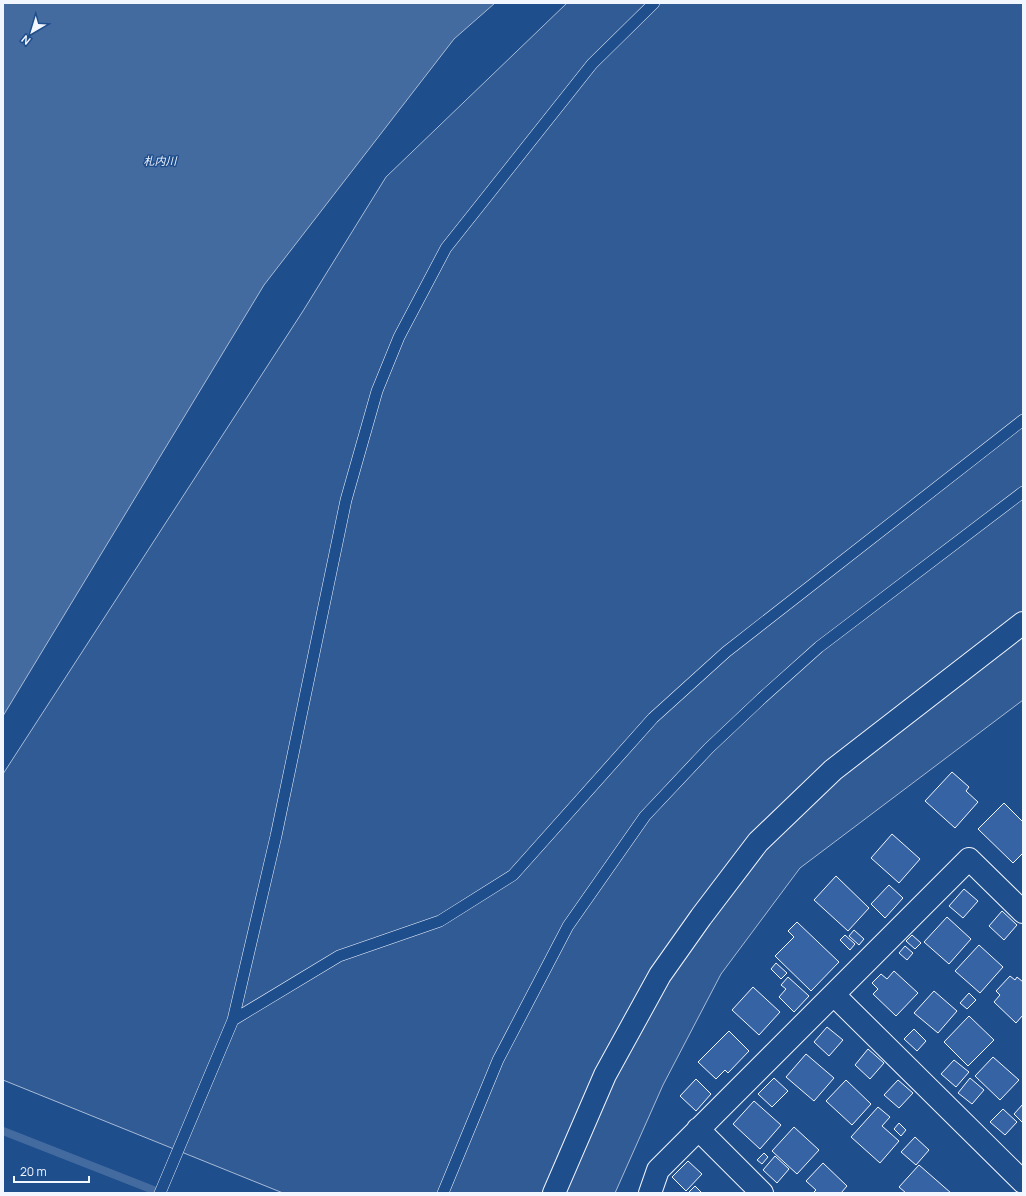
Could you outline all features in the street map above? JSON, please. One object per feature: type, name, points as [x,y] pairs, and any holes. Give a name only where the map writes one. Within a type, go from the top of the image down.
[{"type":"street","points":[[554,1193],[605,1074],[660,976],[701,917],[758,842],[834,770],[1023,624]]},
{"type":"street","points":[[650,1193],[658,1170],[969,859],[1023,912]]},
{"type":"street","points":[[834,995],[1023,1182]]},
{"type":"street","points":[[698,1129],[762,1193]]},
{"type":"lane","points":[[160,1193],[233,1020],[278,828],[346,500],[377,391],[399,337],[446,248],[592,64],[654,3]]},
{"type":"lane","points":[[233,1020],[340,956],[440,921],[513,875],[654,718],[726,652],[1023,420]]},
{"type":"lane","points":[[443,1193],[498,1060],[568,926],[645,816],[709,748],[819,647],[1023,492]]},
{"type":"shaded area","points":[[567,3],[1023,3],[1023,700],[800,868],[721,974],[663,1085],[615,1193],[283,1193],[3,1080],[3,774],[303,311],[386,177]]},
{"type":"water","name":"札内川","points":[[3,3],[495,3],[454,39],[264,285],[3,716]]},
{"type":"building","points":[[952,772],[969,787],[966,791],[978,802],[955,828],[925,801]]},
{"type":"building","points":[[1004,803],[1023,822],[1023,853],[1013,863],[978,829]]},
{"type":"building","points":[[892,834],[920,859],[899,883],[871,858]]},
{"type":"building","points":[[836,876],[869,908],[848,931],[814,900]]},
{"type":"building","points":[[889,885],[903,898],[885,918],[871,904]]},
{"type":"building","points":[[964,889],[978,901],[963,918],[949,906]]},
{"type":"building","points":[[1002,911],[1017,925],[1004,940],[989,926]]},
{"type":"building","points":[[947,917],[971,939],[949,964],[924,942]]},
{"type":"building","points":[[797,922],[839,962],[811,991],[775,956],[794,937],[788,931]]},
{"type":"building","points":[[854,930],[864,939],[859,945],[849,936]]},
{"type":"building","points":[[845,935],[855,944],[850,950],[840,940]]},
{"type":"building","points":[[912,935],[921,943],[915,949],[906,941]]},
{"type":"building","points":[[979,945],[1003,967],[980,993],[955,971]]},
{"type":"building","points":[[905,946],[913,953],[907,960],[899,953]]},
{"type":"building","points":[[776,963],[787,973],[781,979],[771,969]]},
{"type":"building","points":[[894,971],[918,993],[896,1016],[873,994],[878,989],[872,983],[881,974],[887,979]]},
{"type":"building","points":[[1010,976],[1015,980],[1017,977],[1023,982],[1023,1015],[1016,1023],[994,1002],[1000,995],[996,991]]},
{"type":"building","points":[[788,977],[809,996],[794,1012],[779,997],[786,989],[781,985]]},
{"type":"building","points":[[753,987],[780,1012],[759,1035],[732,1010]]},
{"type":"building","points":[[934,991],[957,1011],[938,1033],[914,1013]]},
{"type":"building","points":[[969,993],[976,1000],[967,1009],[960,1003]]},
{"type":"building","points":[[969,1016],[994,1040],[968,1066],[944,1042]]},
{"type":"building","points":[[827,1027],[843,1040],[829,1056],[814,1042]]},
{"type":"building","points":[[914,1029],[926,1041],[917,1051],[904,1039]]},
{"type":"building","points":[[729,1031],[749,1051],[728,1073],[725,1070],[716,1079],[698,1062]]},
{"type":"building","points":[[868,1049],[884,1063],[870,1079],[855,1065]]},
{"type":"building","points":[[806,1054],[834,1078],[814,1101],[786,1077]]},
{"type":"building","points":[[993,1057],[1019,1080],[1000,1100],[975,1076]]},
{"type":"building","points":[[954,1060],[969,1072],[956,1087],[941,1074]]},
{"type":"building","points":[[774,1078],[788,1091],[772,1107],[758,1094]]},
{"type":"building","points":[[970,1078],[984,1090],[972,1104],[958,1093]]},
{"type":"building","points":[[696,1079],[711,1094],[696,1111],[680,1096]]},
{"type":"building","points":[[846,1080],[871,1104],[852,1125],[826,1101]]},
{"type":"building","points":[[898,1080],[913,1093],[899,1108],[884,1095]]},
{"type":"building","points":[[754,1101],[781,1125],[760,1149],[733,1124]]},
{"type":"building","points":[[1023,1104],[1023,1123],[1014,1114]]},
{"type":"building","points":[[878,1107],[890,1117],[882,1126],[899,1141],[880,1163],[851,1137]]},
{"type":"building","points":[[1003,1109],[1017,1122],[1005,1135],[990,1122]]},
{"type":"building","points":[[899,1123],[906,1130],[901,1136],[894,1129]]},
{"type":"building","points":[[794,1127],[819,1150],[797,1174],[772,1151]]},
{"type":"building","points":[[915,1137],[929,1150],[916,1165],[901,1152]]},
{"type":"building","points":[[764,1153],[768,1157],[762,1164],[757,1160]]},
{"type":"building","points":[[775,1156],[789,1169],[777,1183],[763,1170]]},
{"type":"building","points":[[688,1161],[702,1174],[686,1191],[672,1177]]},
{"type":"building","points":[[823,1163],[847,1186],[841,1193],[813,1193],[816,1190],[806,1181]]},
{"type":"building","points":[[919,1165],[951,1193],[906,1193],[899,1187]]},
{"type":"building","points":[[695,1186],[702,1193],[688,1193]]},
{"type":"waterway","points":[[3,1131],[161,1193]]}]
